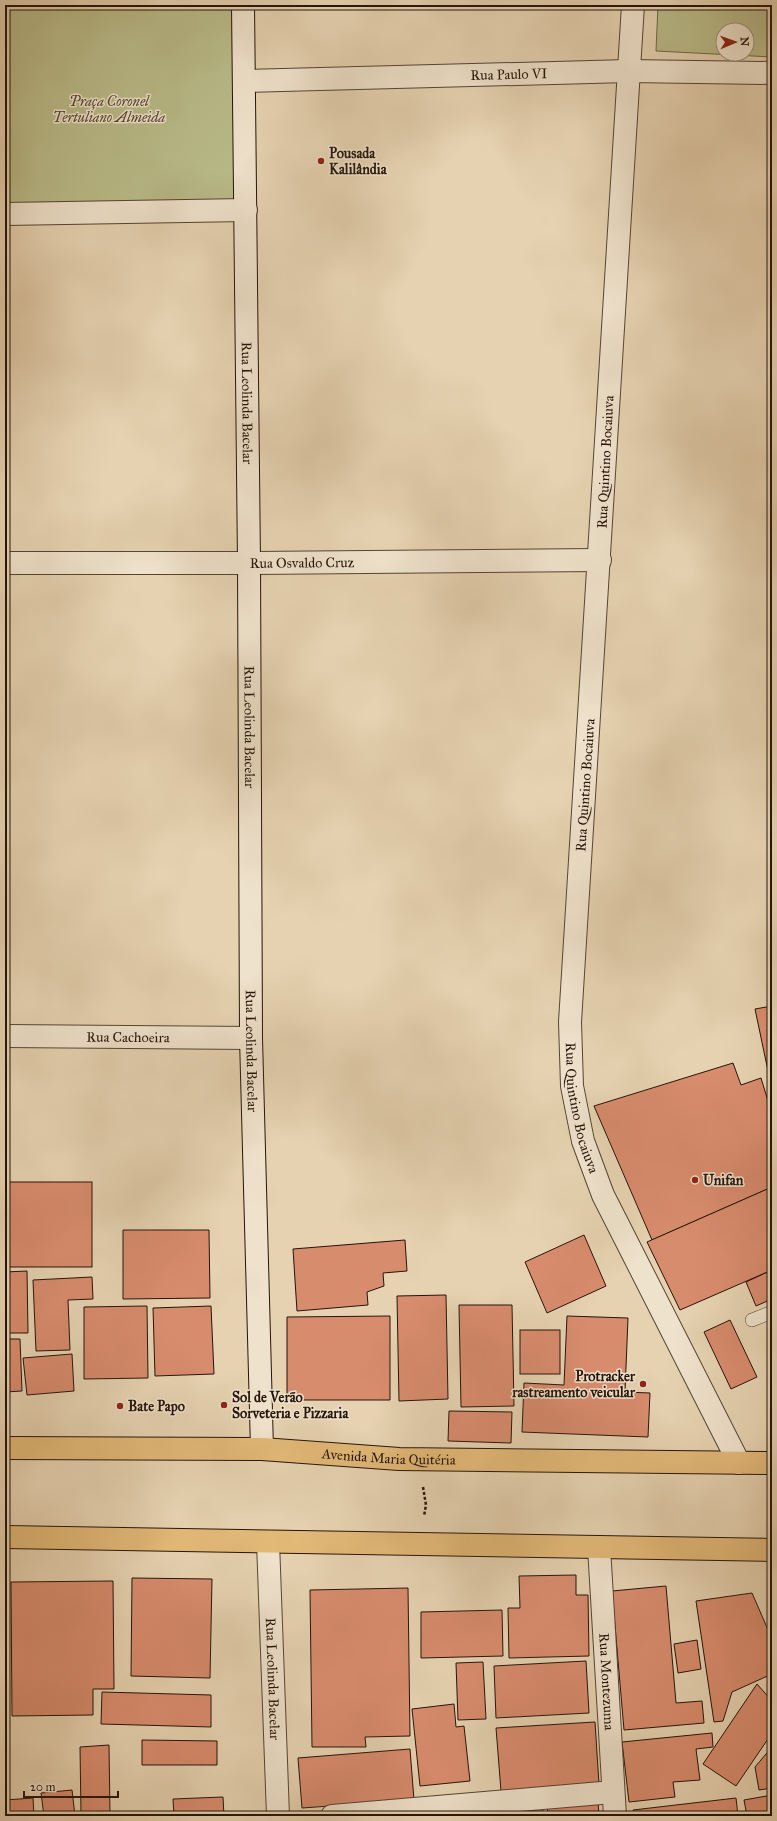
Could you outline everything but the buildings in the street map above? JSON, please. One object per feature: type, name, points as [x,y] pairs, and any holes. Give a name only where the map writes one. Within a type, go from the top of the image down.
[{"type":"main road","name":"Avenida Maria Quitéria","points":[[5,1448],[262,1449],[399,1459],[772,1463]]},
{"type":"main road","points":[[5,1537],[398,1545],[772,1550]]},
{"type":"street","name":"Rua Leolinda Bacelar","points":[[243,5],[249,563],[251,1038],[262,1449]]},
{"type":"street","name":"Rua Quintino Bocaiuva","points":[[633,5],[600,560],[570,1022],[572,1086],[583,1141],[603,1195],[739,1463]]},
{"type":"street","name":"Rua Paulo VI","points":[[245,82],[628,71],[772,73]]},
{"type":"street","points":[[5,214],[246,210]]},
{"type":"street","name":"Rua Osvaldo Cruz","points":[[5,563],[249,563],[600,560]]},
{"type":"street","name":"Rua Cachoeira","points":[[5,1036],[251,1038]]},
{"type":"street","name":"Rua Leolinda Bacelar","points":[[268,1542],[278,1816]]},
{"type":"street","name":"Rua Montezuma","points":[[599,1547],[615,1816]]},
{"type":"street","points":[[332,1816],[613,1792]]},
{"type":"lane","points":[[752,1320],[772,1312]]},
{"type":"path","points":[[398,1545],[414,1535],[424,1519],[426,1505],[423,1488],[418,1477],[399,1459]]},
{"type":"green space","name":"Praça Coronel Tertuliano Almeida","points":[[5,5],[243,5],[246,210],[5,214]]},
{"type":"green space","points":[[658,5],[772,5],[772,57],[755,56],[755,22],[715,22],[715,54],[656,51]]},
{"type":"place","name":"Pousada Kalilândia","points":[[321,161]]},
{"type":"place","name":"Unifan","points":[[695,1180]]},
{"type":"place","name":"Protracker rastreamento veicular","points":[[643,1384]]},
{"type":"place","name":"Sol de Verão Sorveteria e Pizzaria","points":[[224,1405]]},
{"type":"place","name":"Bate Papo","points":[[120,1406]]}]
